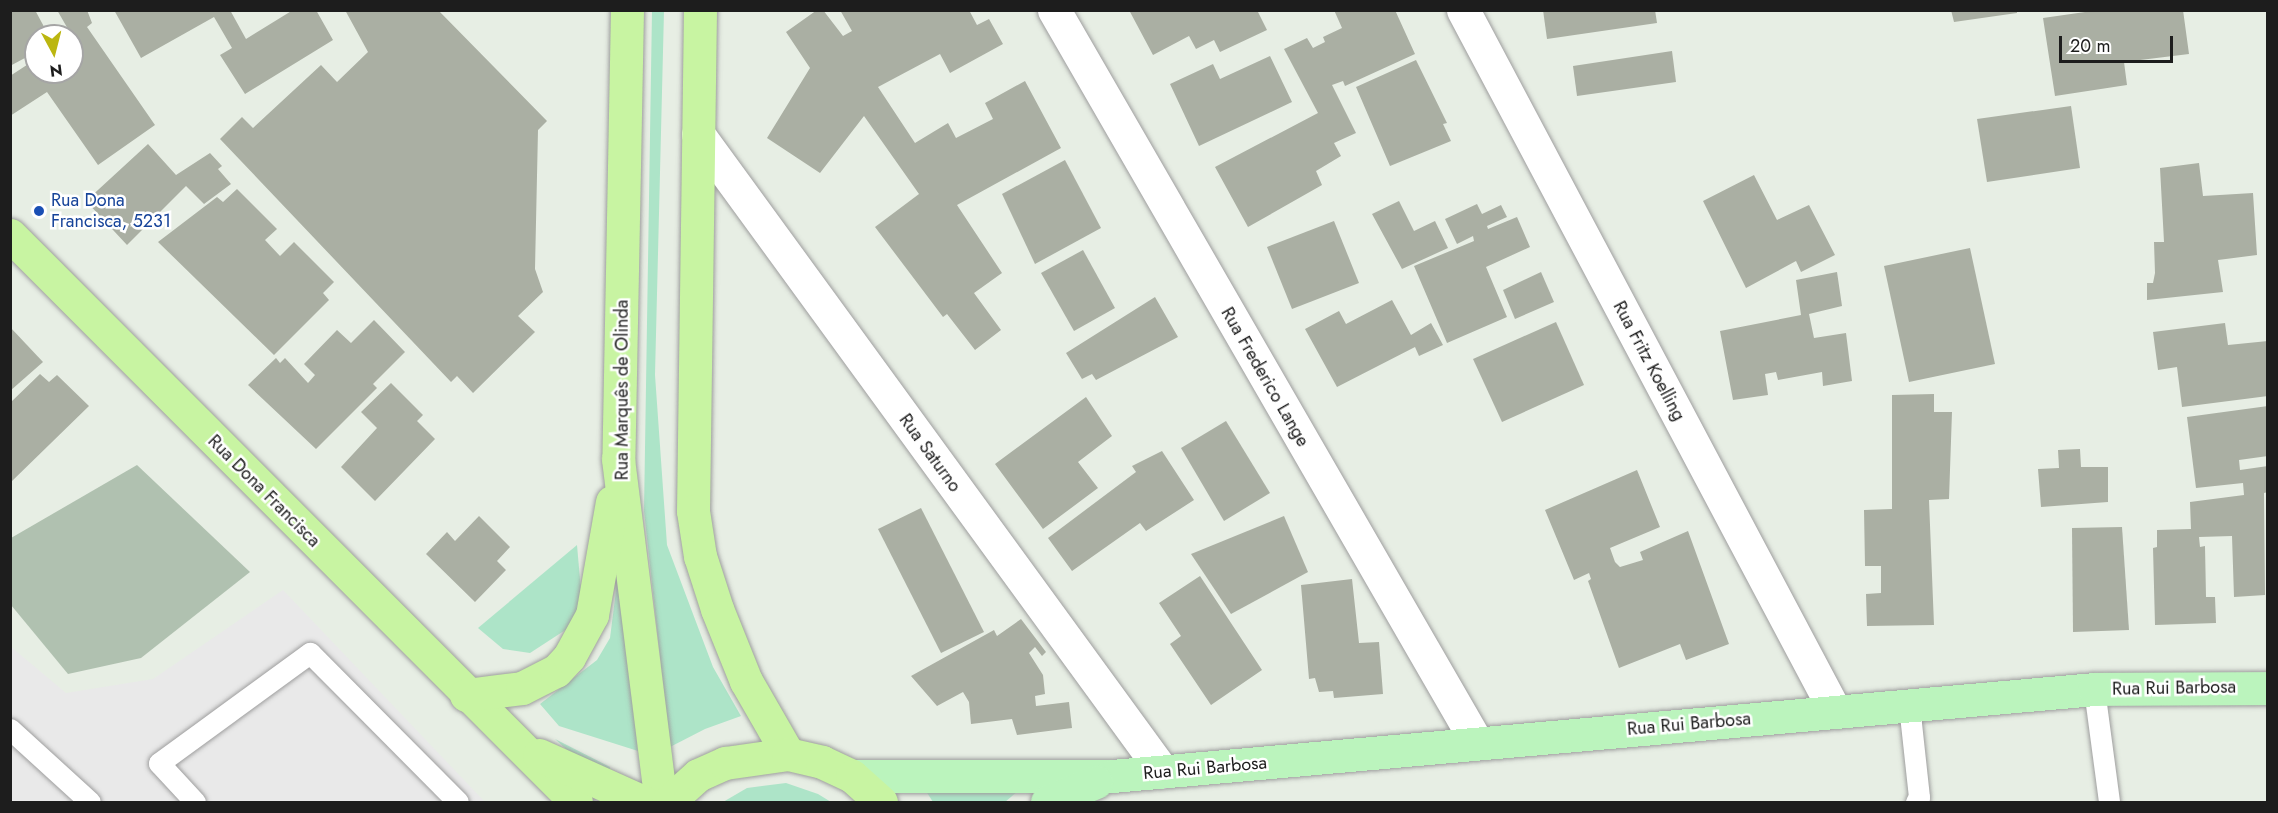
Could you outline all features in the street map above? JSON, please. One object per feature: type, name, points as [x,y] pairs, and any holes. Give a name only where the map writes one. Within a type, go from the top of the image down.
[{"type":"main road","name":"Rua Marquês de Olinda","points":[[627,10],[618,459],[661,802]]},
{"type":"main road","points":[[700,10],[693,512],[700,556],[717,609],[746,681],[788,754]]},
{"type":"main road","name":"Rua Dona Francisca","points":[[10,235],[466,695],[576,802]]},
{"type":"main road","points":[[466,695],[522,688],[556,671],[581,640],[602,576],[618,459]]},
{"type":"main road","name":"Rua Rui Barbosa","points":[[852,776],[1112,776],[2094,689],[2268,688]]},
{"type":"main road","name":"Rua Dona Francisca","points":[[519,746],[643,802]]},
{"type":"main road","points":[[668,802],[698,775],[725,763],[788,754],[852,776],[881,802]]},
{"type":"main road","name":"Rua Rui Barbosa","points":[[1047,802],[1112,776]]},
{"type":"street","name":"Rua Frederico Lange","points":[[1054,10],[1477,743]]},
{"type":"street","name":"Rua Fritz Koelling","points":[[1463,10],[1835,711]]},
{"type":"street","name":"Rua Saturno","points":[[698,134],[1163,772]]},
{"type":"lane","points":[[195,802],[159,763],[310,653],[458,802]]},
{"type":"lane","points":[[2094,689],[2109,802]]},
{"type":"lane","points":[[1909,705],[1919,797],[1916,802]]},
{"type":"lane","points":[[10,729],[90,802]]},
{"type":"shaded area","points":[[137,465],[250,572],[141,658],[68,674],[11,605],[11,538]]},
{"type":"shaded area","points":[[283,590],[485,802],[11,802],[10,646],[66,693],[153,679]]},
{"type":"green space","points":[[652,10],[664,11],[655,375],[667,545],[713,667],[741,716],[705,729],[670,747],[644,511]]},
{"type":"green space","points":[[577,545],[582,602],[570,627],[530,653],[503,649],[478,628]]},
{"type":"green space","points":[[619,567],[638,751],[559,726],[540,704],[597,660],[610,638]]},
{"type":"green space","points":[[555,739],[610,767],[609,788]]},
{"type":"green space","points":[[786,783],[818,794],[831,802],[723,802],[747,788]]},
{"type":"green space","points":[[922,785],[1024,786],[1005,802],[933,802]]},
{"type":"building","points":[[10,10],[35,10],[43,24],[24,24],[24,58],[10,66]]},
{"type":"building","points":[[57,10],[87,10],[92,23],[87,27],[155,125],[98,165],[47,92],[10,116],[10,76],[24,67],[24,84],[84,84],[84,24],[65,24]]},
{"type":"building","points":[[114,10],[230,10],[246,39],[293,10],[316,10],[333,40],[245,94],[220,55],[232,48],[214,17],[141,58]]},
{"type":"building","points":[[345,10],[438,10],[547,121],[538,130],[535,269],[543,292],[518,316],[535,332],[473,393],[457,376],[451,382],[220,139],[242,117],[253,128],[321,65],[337,82],[368,52]]},
{"type":"building","points":[[817,10],[823,10],[843,36],[852,31],[840,10],[969,10],[977,25],[989,19],[1003,44],[950,73],[940,54],[878,87],[915,143],[948,123],[956,138],[993,119],[985,103],[1025,81],[1061,148],[957,205],[1002,273],[974,293],[1001,330],[975,350],[947,314],[943,317],[875,227],[919,194],[864,116],[820,173],[767,138],[810,68],[786,32]]},
{"type":"building","points":[[1129,10],[1257,10],[1267,30],[1220,52],[1214,40],[1196,49],[1189,36],[1153,55]]},
{"type":"building","points":[[1334,10],[1395,10],[1415,54],[1345,86],[1343,81],[1332,85],[1356,133],[1334,143],[1341,156],[1316,171],[1322,185],[1248,227],[1215,167],[1318,113],[1284,49],[1307,38],[1313,48],[1325,42],[1323,37],[1342,28]]},
{"type":"building","points":[[1543,10],[1655,10],[1657,23],[1547,39]]},
{"type":"building","points":[[1951,10],[2017,10],[2017,13],[1954,22]]},
{"type":"building","points":[[2099,10],[2183,10],[2189,54],[2124,62],[2127,85],[2055,96],[2043,18]]},
{"type":"building","points":[[1672,51],[1676,82],[1577,96],[1573,66]]},
{"type":"building","points":[[1270,56],[1292,102],[1199,146],[1170,84],[1213,64],[1220,79]]},
{"type":"building","points":[[1416,60],[1447,123],[1443,124],[1451,141],[1390,166],[1356,87]]},
{"type":"building","points":[[2071,106],[2080,168],[1987,182],[1977,119]]},
{"type":"building","points":[[148,144],[176,175],[210,153],[222,166],[218,169],[231,184],[204,204],[186,186],[127,245],[86,201]]},
{"type":"building","points":[[1065,160],[1101,228],[1035,264],[1002,194]]},
{"type":"building","points":[[2199,163],[2203,196],[2253,193],[2257,255],[2218,260],[2223,292],[2147,300],[2147,283],[2153,283],[2155,273],[2154,242],[2164,242],[2160,168]]},
{"type":"building","points":[[1754,175],[1777,220],[1809,205],[1835,255],[1801,272],[1796,261],[1746,288],[1703,201]]},
{"type":"building","points":[[237,189],[277,229],[265,240],[280,256],[294,242],[334,282],[323,293],[329,300],[274,355],[158,242],[217,197],[223,202]]},
{"type":"building","points":[[1399,201],[1414,231],[1435,221],[1448,248],[1402,269],[1372,214]]},
{"type":"building","points":[[1477,204],[1482,214],[1501,205],[1507,217],[1487,226],[1488,229],[1517,217],[1530,247],[1486,267],[1507,317],[1447,343],[1414,266],[1474,241],[1473,236],[1457,244],[1445,219]]},
{"type":"building","points":[[1334,221],[1359,283],[1292,309],[1267,247]]},
{"type":"building","points":[[1970,248],[1995,364],[1909,382],[1884,266]]},
{"type":"building","points":[[1083,250],[1115,308],[1074,331],[1041,273]]},
{"type":"building","points":[[1541,272],[1554,302],[1515,319],[1503,290]]},
{"type":"building","points":[[1837,272],[1842,306],[1809,314],[1814,338],[1846,333],[1852,381],[1823,386],[1822,372],[1778,380],[1776,372],[1765,374],[1768,395],[1733,400],[1720,331],[1801,315],[1796,280]]},
{"type":"building","points":[[1155,297],[1178,337],[1096,380],[1092,374],[1082,379],[1066,353]]},
{"type":"building","points":[[1392,300],[1411,335],[1431,323],[1443,345],[1419,356],[1415,347],[1337,387],[1305,329],[1339,311],[1346,324]]},
{"type":"building","points":[[374,320],[405,352],[373,384],[377,388],[316,449],[248,385],[276,358],[280,363],[285,358],[308,383],[315,375],[304,364],[337,330],[351,343]]},
{"type":"building","points":[[1556,322],[1584,385],[1502,422],[1473,359]]},
{"type":"building","points":[[2225,323],[2228,345],[2268,341],[2268,396],[2182,407],[2177,367],[2158,370],[2153,332]]},
{"type":"building","points":[[10,327],[43,362],[10,391]]},
{"type":"building","points":[[40,374],[49,382],[57,375],[89,406],[10,483],[10,403]]},
{"type":"building","points":[[391,383],[423,415],[417,421],[435,439],[375,501],[341,467],[377,428],[361,412]]},
{"type":"building","points":[[1934,394],[1934,412],[1952,412],[1949,499],[1929,500],[1934,625],[1867,626],[1866,594],[1881,593],[1881,566],[1865,566],[1864,510],[1892,509],[1892,395]]},
{"type":"building","points":[[1086,397],[1112,436],[1078,462],[1098,488],[1043,529],[995,464]]},
{"type":"building","points":[[2268,406],[2268,456],[2239,460],[2240,470],[2268,466],[2268,492],[2264,493],[2265,595],[2234,597],[2232,536],[2199,537],[2200,547],[2205,546],[2206,597],[2215,597],[2216,623],[2155,625],[2153,548],[2157,547],[2157,530],[2191,529],[2190,502],[2244,495],[2243,483],[2196,488],[2187,417]]},
{"type":"building","points":[[1226,421],[1270,493],[1224,521],[1181,448]]},
{"type":"building","points":[[2080,449],[2081,467],[2108,467],[2108,502],[2041,507],[2038,469],[2059,468],[2058,450]]},
{"type":"building","points":[[1162,451],[1194,500],[1146,531],[1140,523],[1072,571],[1048,538],[1136,472],[1132,466]]},
{"type":"building","points":[[1637,470],[1660,527],[1610,548],[1615,562],[1620,567],[1643,560],[1640,552],[1688,531],[1729,644],[1686,660],[1680,644],[1619,668],[1588,581],[1591,579],[1589,573],[1574,580],[1545,510]]},
{"type":"building","points":[[921,508],[984,632],[941,653],[878,529]]},
{"type":"building","points":[[479,516],[510,547],[497,561],[506,570],[475,602],[426,554],[447,532],[455,541]]},
{"type":"building","points":[[1284,516],[1308,572],[1231,614],[1191,554]]},
{"type":"building","points":[[2122,527],[2129,630],[2073,632],[2072,528]]},
{"type":"building","points":[[1200,576],[1262,670],[1211,705],[1170,644],[1181,636],[1159,603]]},
{"type":"building","points":[[1352,579],[1359,643],[1379,642],[1383,694],[1334,698],[1333,691],[1319,692],[1315,678],[1309,679],[1301,585]]},
{"type":"building","points":[[1021,619],[1046,652],[1042,656],[1035,647],[1029,653],[1043,675],[1045,694],[1035,696],[1036,706],[1069,702],[1072,728],[1017,735],[1012,719],[971,724],[969,702],[963,692],[937,706],[911,676],[994,630],[997,636]]},
{"type":"place","name":"Rua Dona Francisca, 5231","points":[[39,211]]}]
